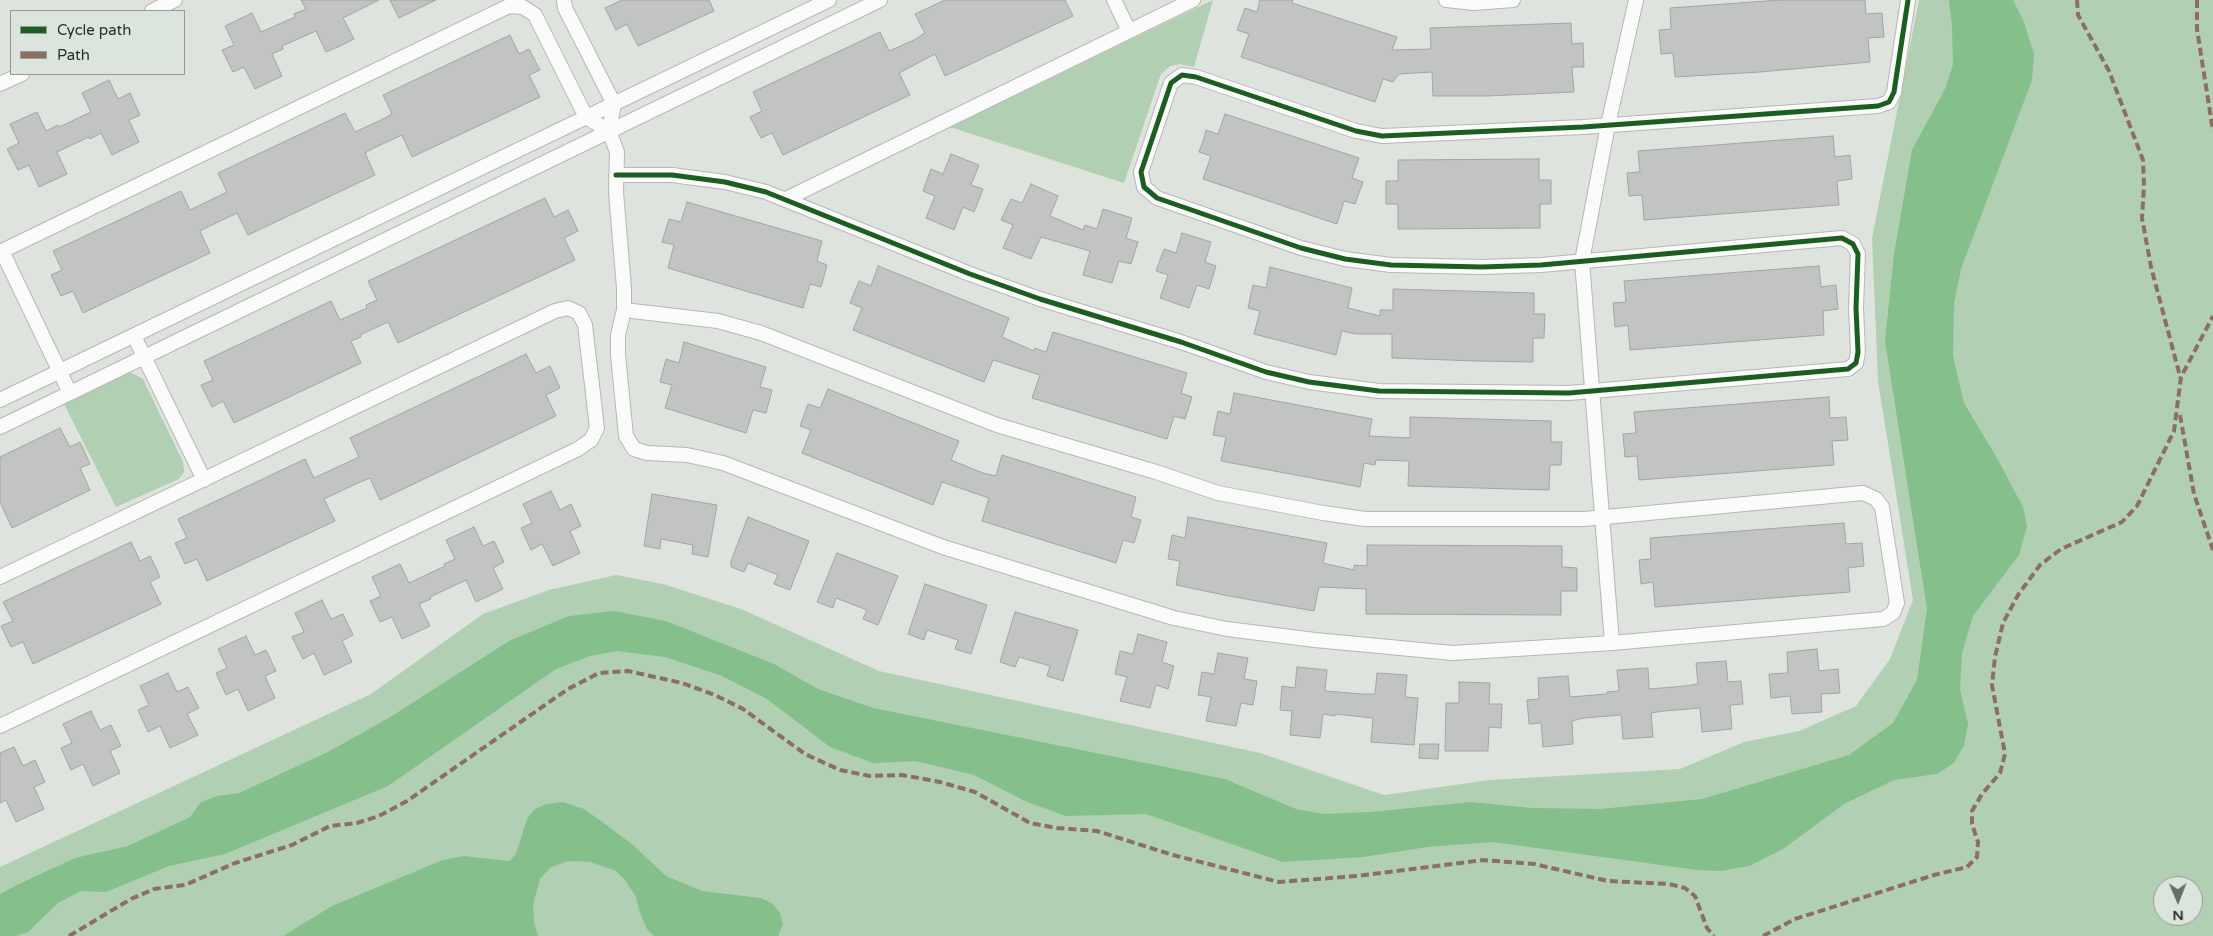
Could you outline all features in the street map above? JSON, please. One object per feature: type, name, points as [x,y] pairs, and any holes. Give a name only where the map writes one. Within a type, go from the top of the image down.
[{"type":"street","points":[[154,10],[175,0]]},
{"type":"street","points":[[564,0],[565,8],[614,104],[609,131],[617,152],[616,175],[624,310],[618,335],[618,355],[626,436],[634,450],[647,453],[687,455],[723,463],[943,548],[1174,618],[1227,629],[1315,640],[1453,653],[1612,643],[1884,619],[1893,613],[1897,603],[1882,507],[1876,499],[1863,493],[1584,520],[1365,518],[1323,513],[1218,493],[997,424],[761,333],[718,321],[624,310]]},
{"type":"street","points":[[0,400],[829,0]]},
{"type":"street","points":[[0,427],[880,0]]},
{"type":"street","points":[[1114,0],[1129,31]]},
{"type":"street","points":[[786,199],[1192,0]]},
{"type":"street","points":[[1446,0],[1474,3],[1513,0]]},
{"type":"street","points":[[1612,643],[1582,262],[1608,125],[1636,0]]},
{"type":"street","points":[[616,175],[672,175],[725,182],[766,192],[970,274],[1040,299],[1181,342],[1266,372],[1309,382],[1379,391],[1445,393],[1592,391],[1848,369],[1856,363],[1858,352],[1856,308],[1858,254],[1853,244],[1842,238],[1582,262],[1482,267],[1391,265],[1345,259],[1301,248],[1157,198],[1144,187],[1141,172],[1171,83],[1182,75],[1196,77],[1356,131],[1382,136],[1608,125],[1878,106],[1889,102],[1894,92],[1908,0]]},
{"type":"street","points":[[70,393],[1,251],[509,6],[523,7],[535,15],[586,117],[609,131]]},
{"type":"street","points":[[0,84],[20,75]]},
{"type":"street","points":[[0,577],[555,310],[568,308],[579,312],[585,325],[596,428],[591,440],[569,453],[0,726]]},
{"type":"street","points":[[134,336],[204,480]]},
{"type":"shaded area","points":[[1213,0],[1194,67],[1180,64],[1170,66],[1161,74],[1124,183],[950,127]]},
{"type":"shaded area","points":[[1919,0],[2213,0],[2213,936],[0,936],[0,867],[371,694],[483,614],[549,590],[616,575],[663,584],[741,609],[879,671],[1260,753],[1384,795],[1489,780],[1680,769],[1744,742],[1799,731],[1856,706],[1890,659],[1913,600],[1878,381],[1872,238]]},
{"type":"shaded area","points":[[1949,0],[2013,0],[2024,22],[2034,54],[2032,80],[1961,269],[1954,303],[1953,356],[1964,403],[2023,507],[2027,526],[2019,555],[1973,616],[1962,653],[1960,689],[1968,724],[1964,745],[1954,763],[1937,774],[1894,780],[1844,804],[1783,849],[1749,866],[1721,871],[1697,870],[1493,842],[1427,847],[1363,857],[1283,862],[1146,814],[1066,816],[1027,802],[974,775],[916,761],[873,763],[830,747],[767,699],[722,676],[665,657],[617,651],[590,656],[556,669],[388,786],[225,854],[169,866],[106,892],[81,891],[58,903],[28,932],[16,936],[0,936],[0,894],[75,858],[128,846],[190,817],[201,802],[217,796],[239,793],[328,752],[392,716],[509,641],[569,616],[614,611],[666,621],[774,664],[818,689],[873,708],[1225,779],[1296,809],[1324,814],[1370,812],[1471,802],[1531,808],[1600,809],[1702,799],[1849,755],[1893,723],[1917,680],[1927,609],[1885,341],[1894,254],[1912,150],[1946,87],[1953,64]]},
{"type":"shaded area","points":[[128,371],[143,379],[183,462],[184,472],[179,479],[116,507],[63,402]]},
{"type":"shaded area","points":[[563,802],[584,809],[601,821],[633,845],[666,876],[702,891],[761,898],[773,904],[780,913],[783,924],[778,936],[654,936],[647,929],[636,897],[625,880],[616,871],[590,862],[569,861],[551,867],[540,879],[533,905],[534,922],[538,936],[283,936],[332,906],[443,860],[464,856],[509,861],[516,854],[527,819],[535,809],[546,804]]},
{"type":"building","points":[[301,0],[379,0],[343,18],[354,39],[340,46],[326,52],[316,31],[282,46],[283,49],[272,54],[282,76],[255,89],[244,67],[233,72],[222,50],[234,45],[225,26],[252,13],[261,32],[295,17],[294,14],[306,9]]},
{"type":"building","points":[[390,0],[436,0],[399,18]]},
{"type":"building","points":[[622,0],[709,0],[714,11],[638,46],[627,24],[616,30],[605,8]]},
{"type":"building","points":[[945,0],[1065,0],[1073,16],[945,76],[935,54],[899,73],[910,95],[783,155],[772,133],[761,138],[750,117],[762,111],[753,92],[880,32],[889,51],[914,40],[925,33],[915,14]]},
{"type":"building","points":[[1260,0],[1293,0],[1292,3],[1397,37],[1392,50],[1431,49],[1430,28],[1571,23],[1572,44],[1583,43],[1584,67],[1572,67],[1574,92],[1487,96],[1433,96],[1432,72],[1399,74],[1393,82],[1383,79],[1375,102],[1241,57],[1249,34],[1237,30],[1245,8],[1257,12]]},
{"type":"building","points":[[1780,0],[1865,0],[1866,14],[1882,13],[1884,37],[1868,38],[1870,62],[1760,72],[1675,77],[1673,53],[1661,54],[1659,30],[1671,29],[1670,8]]},
{"type":"building","points":[[510,35],[519,54],[529,49],[540,70],[529,75],[540,97],[412,157],[402,135],[374,148],[365,153],[375,175],[248,235],[237,213],[200,231],[210,253],[83,313],[73,291],[61,296],[51,275],[62,270],[53,251],[181,191],[190,210],[227,192],[218,173],[345,113],[355,132],[381,120],[392,114],[383,95]]},
{"type":"building","points":[[109,80],[118,99],[130,93],[140,115],[129,120],[139,142],[112,155],[101,133],[90,139],[89,137],[57,152],[67,174],[39,187],[29,165],[18,170],[7,149],[19,143],[10,124],[37,112],[46,131],[58,125],[59,127],[91,112],[82,93]]},
{"type":"building","points":[[1225,114],[1359,158],[1352,178],[1363,182],[1355,204],[1344,201],[1337,224],[1203,179],[1211,156],[1199,152],[1206,130],[1218,134]]},
{"type":"building","points":[[1833,136],[1835,157],[1850,155],[1852,179],[1837,181],[1839,205],[1644,220],[1642,195],[1629,196],[1627,173],[1640,172],[1638,151]]},
{"type":"building","points":[[951,154],[979,165],[971,185],[983,189],[974,212],[963,207],[954,230],[926,218],[935,196],[923,191],[931,169],[943,174]]},
{"type":"building","points":[[1539,159],[1539,180],[1551,180],[1551,204],[1540,204],[1540,228],[1398,229],[1398,204],[1386,204],[1386,181],[1398,181],[1398,160]]},
{"type":"building","points":[[1031,184],[1058,196],[1050,216],[1083,230],[1085,225],[1097,229],[1103,209],[1132,218],[1126,238],[1138,242],[1131,264],[1119,261],[1112,283],[1083,275],[1090,251],[1041,237],[1031,259],[1003,248],[1013,225],[1001,220],[1011,199],[1022,203]]},
{"type":"building","points":[[545,198],[554,217],[568,210],[573,220],[578,231],[564,238],[575,260],[398,343],[388,322],[360,335],[361,337],[351,341],[361,363],[234,423],[223,401],[212,407],[201,385],[213,380],[204,361],[331,301],[340,320],[367,308],[366,305],[377,300],[368,281]]},
{"type":"building","points":[[687,202],[822,241],[817,261],[827,265],[821,287],[810,284],[803,308],[668,268],[674,245],[662,242],[669,219],[681,222]]},
{"type":"building","points":[[1182,233],[1211,242],[1205,262],[1216,266],[1209,289],[1197,285],[1189,308],[1160,298],[1168,275],[1156,271],[1164,249],[1176,253]]},
{"type":"building","points":[[878,266],[1009,318],[1002,337],[1034,351],[1035,348],[1046,352],[1053,332],[1187,373],[1181,393],[1192,397],[1185,419],[1174,416],[1167,439],[1032,398],[1040,375],[993,360],[984,382],[853,330],[862,308],[850,303],[859,281],[871,286]]},
{"type":"building","points":[[1819,266],[1821,287],[1836,285],[1838,309],[1823,311],[1824,335],[1630,350],[1628,325],[1615,327],[1613,303],[1626,302],[1624,281]]},
{"type":"building","points":[[1270,267],[1352,288],[1348,308],[1380,316],[1380,310],[1393,310],[1393,289],[1534,293],[1534,314],[1545,314],[1544,338],[1533,338],[1533,362],[1392,358],[1392,334],[1355,334],[1342,331],[1336,355],[1254,334],[1260,311],[1248,308],[1253,285],[1266,288]]},
{"type":"building","points":[[684,342],[766,367],[760,387],[772,390],[766,413],[753,410],[746,433],[665,408],[672,385],[660,382],[666,359],[679,363]]},
{"type":"building","points":[[526,354],[536,373],[550,366],[560,388],[546,395],[556,416],[380,500],[370,478],[324,499],[335,521],[207,581],[197,559],[185,564],[175,543],[187,538],[178,519],[305,459],[314,478],[359,457],[350,438]]},
{"type":"building","points":[[828,389],[959,441],[951,460],[983,473],[996,476],[1002,455],[1136,497],[1131,517],[1141,520],[1134,543],[1123,540],[1116,563],[982,521],[989,498],[942,482],[933,505],[802,453],[811,430],[800,426],[808,404],[820,408]]},
{"type":"building","points":[[1234,393],[1372,419],[1369,436],[1410,438],[1410,417],[1551,421],[1551,442],[1562,442],[1561,465],[1550,465],[1549,490],[1408,486],[1409,461],[1376,460],[1375,465],[1364,463],[1360,487],[1221,461],[1226,437],[1213,435],[1218,411],[1230,414]]},
{"type":"building","points":[[1829,397],[1830,418],[1846,417],[1848,440],[1832,441],[1834,465],[1639,480],[1637,456],[1625,457],[1623,434],[1636,433],[1634,412]]},
{"type":"building","points":[[60,428],[70,447],[80,442],[90,464],[80,468],[90,490],[12,528],[0,502],[0,457]]},
{"type":"building","points":[[551,491],[560,510],[571,504],[581,526],[570,531],[580,553],[553,566],[542,544],[531,550],[521,528],[532,523],[523,504]]},
{"type":"building","points":[[652,494],[717,505],[708,557],[692,554],[693,545],[661,539],[660,549],[644,546]]},
{"type":"building","points":[[748,517],[809,541],[790,590],[774,584],[778,575],[748,563],[744,572],[731,567],[731,561]]},
{"type":"building","points":[[1188,517],[1327,543],[1323,563],[1354,570],[1354,565],[1367,566],[1367,545],[1562,546],[1562,567],[1577,568],[1577,591],[1561,591],[1561,615],[1366,614],[1366,589],[1319,587],[1314,611],[1229,596],[1176,585],[1180,561],[1168,559],[1172,535],[1185,538]]},
{"type":"building","points":[[1844,523],[1846,544],[1862,543],[1864,566],[1848,568],[1850,592],[1655,607],[1653,582],[1641,584],[1639,560],[1651,559],[1650,538]]},
{"type":"building","points":[[474,527],[483,546],[494,541],[504,562],[493,568],[503,589],[476,602],[466,580],[430,597],[431,599],[419,604],[430,626],[402,639],[392,617],[380,622],[370,601],[381,596],[372,577],[400,564],[409,583],[445,566],[444,564],[455,559],[446,540]]},
{"type":"building","points":[[131,542],[140,561],[150,556],[155,566],[160,577],[150,582],[161,604],[33,664],[23,642],[11,647],[1,626],[13,621],[3,602]]},
{"type":"building","points":[[837,553],[898,576],[878,625],[863,619],[867,610],[836,598],[833,608],[817,602]]},
{"type":"building","points":[[925,584],[987,605],[971,654],[955,649],[958,640],[927,630],[924,640],[908,634]]},
{"type":"building","points":[[322,600],[331,619],[343,614],[353,635],[342,641],[352,662],[324,675],[314,653],[303,659],[292,637],[304,632],[295,613]]},
{"type":"building","points":[[1015,612],[1078,630],[1063,681],[1047,676],[1050,666],[1019,657],[1015,667],[1000,662]]},
{"type":"building","points":[[1138,634],[1167,642],[1162,662],[1174,666],[1168,689],[1156,685],[1150,708],[1120,701],[1127,677],[1115,674],[1120,651],[1133,654]]},
{"type":"building","points":[[246,636],[255,655],[266,650],[276,671],[265,676],[275,698],[248,711],[238,689],[226,695],[216,673],[227,668],[218,649]]},
{"type":"building","points":[[1817,649],[1819,671],[1838,669],[1840,693],[1821,694],[1822,712],[1792,714],[1790,696],[1771,698],[1769,674],[1788,673],[1787,652]]},
{"type":"building","points":[[1218,653],[1248,658],[1244,679],[1257,681],[1253,705],[1241,703],[1236,726],[1206,721],[1211,697],[1198,695],[1202,672],[1214,674]]},
{"type":"building","points":[[1726,661],[1728,682],[1741,681],[1743,704],[1730,705],[1732,729],[1702,732],[1700,708],[1651,713],[1653,737],[1623,739],[1621,715],[1584,718],[1572,721],[1573,744],[1543,747],[1541,723],[1529,724],[1527,700],[1539,699],[1538,678],[1568,676],[1570,697],[1607,694],[1607,692],[1619,691],[1617,670],[1648,668],[1649,689],[1698,684],[1696,663]]},
{"type":"building","points":[[1297,667],[1327,670],[1325,691],[1362,694],[1375,694],[1377,673],[1407,675],[1405,697],[1418,698],[1414,745],[1371,742],[1373,718],[1335,714],[1335,716],[1323,714],[1320,738],[1290,735],[1292,711],[1280,710],[1282,686],[1295,688]]},
{"type":"building","points":[[168,673],[177,692],[188,687],[199,708],[187,714],[198,735],[170,748],[160,726],[148,732],[138,710],[149,705],[140,686]]},
{"type":"building","points":[[1459,682],[1490,683],[1489,704],[1502,704],[1501,728],[1489,727],[1488,751],[1445,751],[1446,703],[1459,703]]},
{"type":"building","points":[[91,711],[100,730],[111,725],[121,746],[110,751],[120,773],[93,786],[83,764],[71,770],[61,748],[72,743],[63,724]]},
{"type":"building","points":[[1420,744],[1439,744],[1438,759],[1419,758]]},
{"type":"building","points":[[14,747],[23,766],[35,760],[45,782],[34,787],[44,809],[16,822],[6,800],[0,803],[0,753]]},
{"type":"marked path","points":[[2077,0],[2078,15],[2109,71],[2143,160],[2142,218],[2151,267],[2181,380]]},
{"type":"marked path","points":[[2197,0],[2197,29],[2213,131]]},
{"type":"marked path","points":[[1763,936],[1795,919],[1934,875],[1967,867],[1977,857],[1978,842],[1972,824],[1972,811],[1982,794],[2000,773],[2005,754],[1992,685],[1995,657],[2003,623],[2018,595],[2040,565],[2061,549],[2122,522],[2137,506],[2174,431],[2181,377],[2213,316]]},
{"type":"marked path","points":[[2180,415],[2194,494],[2213,550]]},
{"type":"marked path","points":[[69,936],[131,899],[154,889],[185,885],[235,863],[292,845],[330,826],[357,823],[379,816],[407,801],[568,689],[599,673],[628,671],[682,683],[715,695],[743,709],[805,754],[840,770],[870,776],[902,775],[940,782],[975,792],[1030,823],[1057,828],[1097,831],[1173,855],[1279,882],[1357,876],[1483,860],[1534,864],[1608,881],[1669,884],[1685,888],[1695,896],[1707,928],[1714,936]]},
{"type":"cycle path","points":[[616,175],[672,175],[725,182],[766,192],[970,274],[1040,299],[1181,342],[1266,372],[1309,382],[1379,391],[1569,393],[1848,369],[1856,363],[1858,352],[1856,308],[1858,254],[1853,244],[1842,238],[1541,265],[1482,267],[1391,265],[1345,259],[1301,248],[1157,198],[1144,187],[1141,172],[1171,83],[1182,75],[1196,77],[1356,131],[1382,136],[1583,127],[1878,106],[1889,102],[1894,92],[1908,0]]}]
